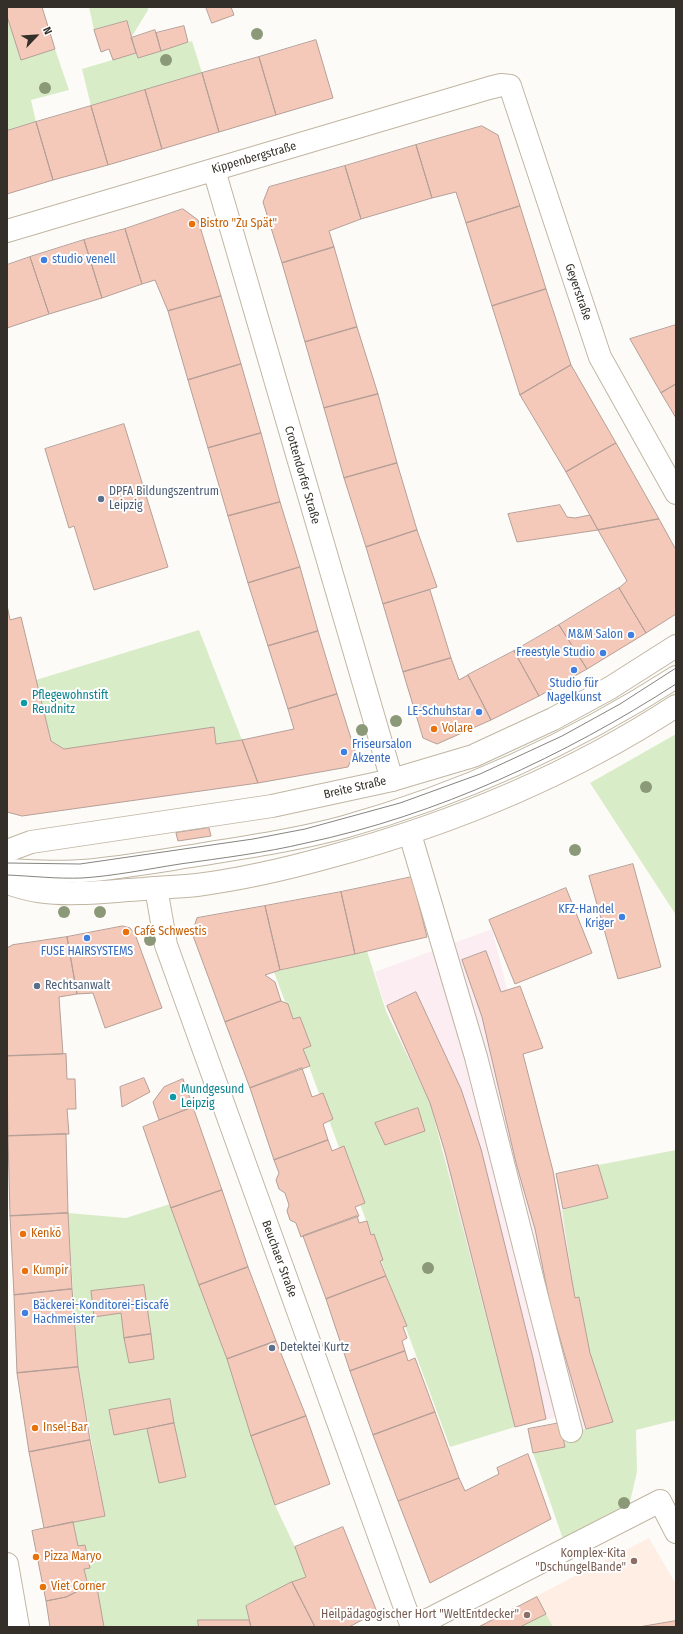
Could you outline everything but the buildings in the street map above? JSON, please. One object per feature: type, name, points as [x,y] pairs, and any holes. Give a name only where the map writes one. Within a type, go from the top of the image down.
[{"type":"street","name":"Kippenbergstraße","points":[[7,231],[501,85]]},
{"type":"street","name":"Geyerstraße","points":[[501,85],[510,86],[600,357],[676,493]]},
{"type":"street","name":"Crottendorfer Straße","points":[[214,170],[392,780]]},
{"type":"street","name":"Breite Straße","points":[[7,851],[32,842],[247,811],[392,780],[473,756],[553,719],[610,688],[676,646]]},
{"type":"street","points":[[7,870],[81,871],[255,846],[343,827],[406,808],[483,780],[564,742],[623,710],[676,676]]},
{"type":"street","points":[[7,883],[38,891],[82,893],[197,885],[261,874],[349,852],[410,834],[492,803],[576,764],[636,732],[676,706]]},
{"type":"street","points":[[410,834],[476,1057],[571,1431]]},
{"type":"street","name":"Beuchaer Straße","points":[[156,888],[166,945],[413,1627]]},
{"type":"street","points":[[413,1627],[660,1501],[676,1532]]},
{"type":"street","points":[[7,1564],[18,1627]]},
{"type":"shaded area","points":[[492,929],[562,1210],[585,1328],[613,1422],[571,1431],[567,1415],[515,1427],[492,1354],[437,1125],[383,999],[375,972]]},
{"type":"shaded area","name":"Komplex-Kita \"DschungelBande\"","points":[[649,1538],[676,1584],[676,1627],[476,1627]]},
{"type":"green space","points":[[89,7],[148,7],[148,10],[131,38],[126,21],[94,30]]},
{"type":"green space","points":[[7,16],[21,59],[55,49],[69,90],[31,100],[36,122],[7,131]]},
{"type":"green space","points":[[192,41],[202,73],[91,106],[82,69],[136,53],[138,58]]},
{"type":"green space","points":[[199,630],[242,740],[216,744],[214,727],[64,749],[51,741],[36,680]]},
{"type":"green space","points":[[676,734],[676,915],[590,783]]},
{"type":"green space","points":[[367,951],[386,1011],[430,1103],[515,1427],[450,1447],[274,972]]},
{"type":"green space","points":[[676,1150],[676,1420],[636,1430],[637,1472],[629,1506],[563,1539],[533,1453],[565,1447],[563,1434],[613,1422],[590,1353],[579,1297],[575,1298],[562,1210],[608,1198],[598,1165]]},
{"type":"green space","points":[[170,1204],[227,1359],[275,1505],[295,1547],[306,1577],[246,1605],[249,1620],[198,1620],[199,1627],[104,1627],[95,1583],[88,1586],[84,1569],[89,1568],[85,1545],[78,1546],[73,1522],[105,1516],[78,1367],[68,1213],[126,1218]]},
{"type":"green space","name":"Heilpädagogischer Hort \"WeltEntdecker\"","points":[[537,1598],[553,1627],[480,1627]]},
{"type":"tram line","points":[[7,863],[80,864],[253,839],[305,829],[400,803],[480,774],[562,736],[620,704],[676,668]]},
{"type":"tram line","points":[[7,875],[54,878],[106,876],[274,850],[355,831],[452,799],[545,759],[590,735],[676,684]]},
{"type":"place","name":"Bistro \"Zu Spät\"","points":[[192,224]]},
{"type":"place","name":"studio venell","points":[[44,260]]},
{"type":"place","name":"DPFA Bildungszentrum Leipzig","points":[[101,499]]},
{"type":"place","name":"M&M Salon","points":[[631,635]]},
{"type":"place","name":"Freestyle Studio","points":[[603,653]]},
{"type":"place","name":"Studio für Nagelkunst","points":[[574,670]]},
{"type":"place","name":"Pflegewohnstift Reudnitz","points":[[24,703]]},
{"type":"place","name":"LE-Schuhstar","points":[[479,712]]},
{"type":"place","name":"Volare","points":[[434,729]]},
{"type":"place","name":"Friseursalon Akzente","points":[[344,752]]},
{"type":"place","name":"KFZ-Handel Kriger","points":[[622,917]]},
{"type":"place","name":"Café Schwestis","points":[[126,932]]},
{"type":"place","name":"FUSE HAIRSYSTEMS","points":[[87,938]]},
{"type":"place","name":"Rechtsanwalt","points":[[37,986]]},
{"type":"place","name":"Mundgesund Leipzig","points":[[173,1097]]},
{"type":"place","name":"Kenkō","points":[[23,1234]]},
{"type":"place","name":"Kumpir","points":[[25,1271]]},
{"type":"place","name":"Bäckerei-Konditorei-Eiscafé Hachmeister","points":[[25,1313]]},
{"type":"place","name":"Detektei Kurtz","points":[[272,1348]]},
{"type":"place","name":"Insel-Bar","points":[[35,1428]]},
{"type":"place","name":"Pizza Maryo","points":[[36,1557]]},
{"type":"place","name":"Komplex-Kita \"DschungelBande\"","points":[[634,1561]]},
{"type":"place","name":"Viet Corner","points":[[43,1587]]},
{"type":"place","name":"Heilpädagogischer Hort \"WeltEntdecker\"","points":[[527,1615]]}]
